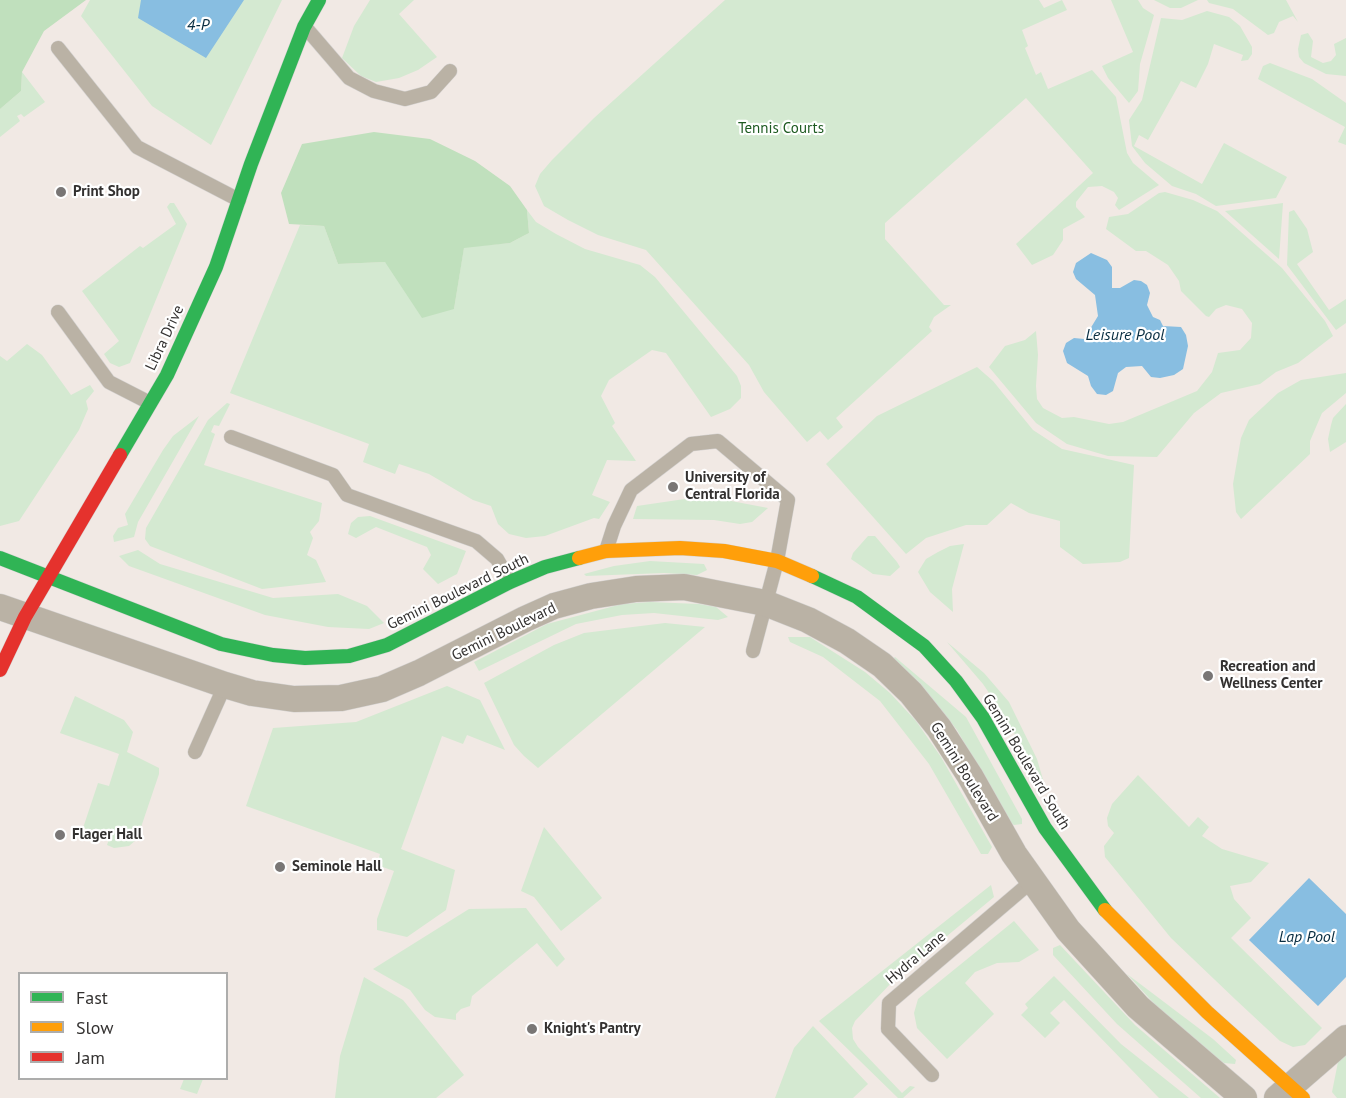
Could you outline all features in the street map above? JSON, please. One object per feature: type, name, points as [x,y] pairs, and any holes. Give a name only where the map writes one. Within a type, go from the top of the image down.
[{"type":"street","name":"Libra Drive","points":[[0,670],[25,617],[167,375],[216,267],[251,164],[304,27],[319,0]]},
{"type":"street","name":"Gemini Boulevard South","points":[[0,558],[49,575],[221,644],[273,655],[305,657],[349,656],[387,645],[510,582],[545,567],[606,551],[680,548],[724,551],[777,561],[857,597],[924,646],[956,681],[983,718],[1045,828],[1098,903],[1290,1094]]},
{"type":"street","points":[[510,582],[525,619]]},
{"type":"street","name":"Gemini Boulevard","points":[[0,607],[225,685],[252,693],[294,699],[341,698],[382,689],[419,673],[525,619],[582,599],[636,589],[684,586],[765,603],[808,620],[848,641],[882,665],[911,693],[964,766],[1032,881],[1068,930],[1138,1007],[1244,1098]]},
{"type":"street","points":[[1032,881],[1064,855]]},
{"type":"street","points":[[1290,1094],[1346,1038]]},
{"type":"lane","points":[[304,27],[349,78],[374,91],[405,99],[431,92],[450,71]]},
{"type":"lane","points":[[58,48],[137,147],[239,200]]},
{"type":"lane","points":[[58,312],[109,382],[150,403]]},
{"type":"lane","points":[[231,437],[333,475],[347,495],[476,541],[497,559],[510,582]]},
{"type":"lane","points":[[606,551],[614,526],[631,490],[691,444],[718,441],[788,500],[777,561],[753,651]]},
{"type":"lane","points":[[195,752],[225,685]]},
{"type":"lane","name":"Hydra Lane","points":[[932,1075],[888,1029],[889,1003],[1032,881]]},
{"type":"shaded area","name":"University of Central Florida","points":[[0,0],[1346,0],[1346,1098],[0,1098]]},
{"type":"green space","points":[[0,0],[86,0],[44,31],[22,72],[21,91],[0,109]]},
{"type":"green space","points":[[90,0],[282,0],[211,145],[152,106],[81,16]]},
{"type":"green space","points":[[370,0],[414,0],[399,14],[437,57],[418,70],[399,78],[376,82],[361,76],[342,58],[354,26]]},
{"type":"green space","name":"Tennis Courts","points":[[725,0],[1039,0],[1044,8],[1062,0],[1067,10],[1022,30],[1028,46],[1025,48],[1036,75],[1041,72],[1048,89],[1092,70],[1116,97],[1127,153],[1133,163],[1159,185],[1119,210],[1115,205],[1118,198],[1114,192],[1102,186],[1088,187],[1076,202],[1076,207],[1085,217],[1063,229],[1063,240],[1053,255],[1032,265],[1016,244],[1093,173],[1026,98],[885,223],[885,239],[944,305],[951,305],[934,317],[929,327],[932,331],[836,418],[843,427],[828,440],[820,431],[807,442],[764,392],[749,365],[646,250],[598,235],[568,220],[544,206],[535,186],[540,174],[552,160],[594,118]]},
{"type":"green space","points":[[1111,0],[1138,0],[1143,8],[1154,15],[1140,64],[1138,91],[1129,103],[1108,78],[1102,66],[1133,52]]},
{"type":"green space","points":[[1154,0],[1198,0],[1181,8],[1170,8]]},
{"type":"green space","points":[[1207,0],[1286,0],[1298,22],[1293,16],[1279,22],[1274,33],[1268,35],[1233,9],[1209,3]]},
{"type":"green space","points":[[1207,11],[1229,17],[1240,26],[1252,47],[1252,54],[1248,60],[1241,61],[1243,55],[1214,44],[1208,64],[1196,88],[1181,81],[1148,140],[1139,135],[1134,146],[1202,184],[1224,143],[1287,177],[1276,198],[1216,206],[1196,194],[1172,186],[1145,163],[1132,146],[1129,120],[1142,100],[1161,18],[1182,20]]},
{"type":"green space","points":[[1308,33],[1313,41],[1311,57],[1323,63],[1331,61],[1336,55],[1334,44],[1346,38],[1346,76],[1326,74],[1304,63],[1299,57],[1298,49],[1301,35]]},
{"type":"green space","points":[[1270,63],[1312,79],[1346,103],[1346,145],[1338,142],[1345,127],[1258,79],[1263,66]]},
{"type":"green space","points":[[22,72],[45,102],[24,117],[21,114],[17,116],[20,121],[0,137],[0,109],[21,91]]},
{"type":"green space","points":[[374,132],[430,139],[475,161],[510,186],[527,210],[529,233],[510,243],[464,248],[454,309],[422,318],[385,262],[338,264],[324,226],[289,224],[281,193],[302,144]]},
{"type":"green space","points":[[1165,192],[1193,200],[1217,211],[1282,268],[1325,321],[1333,336],[1298,363],[1276,372],[1260,384],[1221,393],[1194,413],[1157,457],[1108,456],[1067,444],[1036,423],[989,367],[1005,346],[1025,340],[1036,331],[1037,399],[1043,408],[1062,418],[1074,417],[1109,424],[1123,422],[1197,391],[1212,372],[1218,353],[1240,350],[1251,338],[1252,323],[1242,309],[1226,305],[1216,309],[1209,317],[1206,316],[1181,291],[1179,281],[1168,265],[1146,251],[1136,251],[1106,229],[1109,217],[1128,214],[1159,193]]},
{"type":"green space","points":[[170,203],[174,203],[187,224],[130,363],[119,367],[110,363],[104,354],[119,341],[82,291],[140,246],[143,248],[176,224],[167,207]]},
{"type":"green space","points":[[1283,203],[1279,259],[1225,211]]},
{"type":"green space","points":[[527,210],[536,222],[556,234],[585,249],[640,265],[655,277],[737,376],[741,386],[741,398],[730,409],[711,417],[666,353],[652,350],[609,380],[601,396],[615,423],[612,426],[636,461],[607,460],[592,495],[610,502],[599,519],[594,518],[545,536],[526,538],[509,534],[498,524],[491,506],[473,500],[429,474],[399,464],[395,474],[363,462],[369,444],[230,393],[300,225],[324,226],[338,264],[385,262],[454,309],[464,247],[510,243],[529,233]]},
{"type":"green space","points":[[1294,210],[1307,229],[1313,252],[1297,264],[1329,310],[1346,299],[1346,323],[1336,330],[1287,265],[1289,212]]},
{"type":"green space","points":[[27,344],[42,355],[71,395],[90,385],[94,391],[86,401],[88,409],[79,430],[19,521],[0,526],[0,356],[7,361]]},
{"type":"green space","points":[[977,367],[993,381],[1033,430],[1062,449],[1134,465],[1129,558],[1120,562],[1083,564],[1060,547],[1060,521],[1029,513],[1011,503],[987,525],[966,525],[926,538],[906,554],[826,464],[877,416]]},
{"type":"green space","points":[[1346,373],[1346,393],[1322,413],[1310,441],[1310,454],[1241,519],[1236,512],[1233,484],[1241,438],[1249,420],[1278,393],[1301,380]]},
{"type":"green space","points":[[227,403],[230,404],[219,426],[214,425],[211,432],[215,434],[204,465],[322,503],[319,521],[310,532],[313,538],[307,555],[316,560],[326,582],[262,589],[150,546],[145,539],[146,528],[208,420]]},
{"type":"green space","points":[[1346,404],[1346,442],[1330,452],[1328,439],[1333,418]]},
{"type":"green space","points":[[199,416],[138,522],[134,537],[114,542],[113,536],[118,528],[128,525],[125,514],[163,450],[173,436]]},
{"type":"green space","points":[[705,496],[768,508],[752,522],[740,524],[714,520],[633,519],[637,506]]},
{"type":"green space","points":[[370,516],[466,551],[457,574],[438,584],[423,569],[431,555],[427,547],[376,527],[356,538],[348,534],[351,523],[358,517]]},
{"type":"green space","points":[[868,536],[875,536],[900,567],[890,576],[873,574],[851,559],[853,553]]},
{"type":"green space","points":[[964,544],[952,589],[953,612],[930,592],[918,572],[926,559],[950,546]]},
{"type":"green space","points":[[138,550],[160,564],[273,598],[338,594],[367,606],[384,623],[369,629],[328,627],[265,615],[129,566],[119,556]]},
{"type":"green space","points":[[650,561],[704,564],[707,570],[697,575],[664,573],[586,576],[584,574],[614,566]]},
{"type":"green space","points":[[650,602],[716,607],[728,617],[718,620],[654,613],[622,615],[576,624],[479,671],[474,662],[547,624],[622,604]]},
{"type":"green space","points":[[665,623],[705,627],[538,768],[514,745],[484,683],[554,645],[584,633]]},
{"type":"green space","points":[[788,637],[810,637],[865,672],[890,693],[916,721],[941,757],[992,847],[988,854],[981,854],[929,764],[880,701],[823,657],[790,642]]},
{"type":"green space","points":[[947,642],[984,673],[1009,702],[1037,759],[1046,790],[1004,715],[983,684]]},
{"type":"green space","points":[[895,657],[966,717],[1022,819],[1022,824],[1014,825],[1010,822],[957,730],[920,683],[893,659]]},
{"type":"green space","points":[[447,686],[480,700],[505,750],[467,735],[463,744],[442,736],[401,849],[455,870],[446,910],[407,937],[377,930],[377,919],[394,871],[377,865],[380,854],[246,806],[273,728],[356,722]]},
{"type":"green space","points":[[75,696],[124,720],[133,732],[127,752],[159,768],[137,839],[129,846],[114,848],[107,845],[110,836],[83,828],[98,783],[109,786],[119,754],[60,733]]},
{"type":"green space","points":[[1138,775],[1189,827],[1198,817],[1209,827],[1202,836],[1222,849],[1269,863],[1251,882],[1230,886],[1234,899],[1251,918],[1231,938],[1322,1028],[1305,1045],[1293,1047],[1280,1041],[1236,1000],[1171,938],[1105,857],[1104,846],[1114,833],[1108,826],[1107,818],[1112,804]]},
{"type":"green space","points":[[544,827],[602,898],[561,931],[534,897],[521,891]]},
{"type":"green space","points":[[991,885],[994,897],[894,980],[855,1021],[852,1028],[853,1039],[858,1047],[902,1093],[910,1086],[915,1087],[903,1098],[898,1098],[819,1021]]},
{"type":"green space","points":[[526,908],[565,959],[557,967],[537,943],[472,996],[470,1006],[461,1009],[456,1014],[456,1020],[435,1017],[425,1010],[410,990],[373,969],[469,909]]},
{"type":"green space","points":[[1014,921],[1039,950],[1019,962],[997,963],[975,972],[965,983],[994,1014],[947,1059],[917,1028],[914,1013],[918,999]]},
{"type":"green space","points":[[1060,945],[1135,1025],[1220,1098],[1201,1098],[1117,1024],[1053,955],[1053,948]]},
{"type":"green space","points":[[1127,974],[1213,1039],[1236,1060],[1235,1064],[1224,1063],[1199,1045],[1160,1010]]},
{"type":"green space","points":[[1054,976],[1121,1044],[1189,1098],[1159,1098],[1064,1000],[1050,1013],[1060,1023],[1045,1038],[1021,1015],[1028,1008],[1025,1004]]},
{"type":"green space","points":[[364,977],[403,1000],[464,1075],[436,1098],[335,1098],[340,1056]]},
{"type":"green space","points":[[813,1026],[868,1084],[853,1098],[775,1098],[794,1048]]},
{"type":"green space","points":[[1346,1055],[1346,1098],[1337,1098],[1332,1092],[1338,1062]]},
{"type":"green space","points":[[184,1080],[203,1080],[197,1094],[180,1089]]},
{"type":"water","name":"4-P","points":[[141,0],[244,0],[206,58],[138,18]]},
{"type":"water","name":"Leisure Pool","points":[[1091,253],[1107,260],[1112,267],[1112,288],[1120,288],[1134,280],[1141,281],[1147,285],[1150,293],[1147,305],[1153,317],[1160,320],[1163,326],[1181,327],[1186,335],[1188,346],[1183,369],[1174,375],[1160,378],[1151,377],[1142,366],[1126,367],[1118,373],[1113,391],[1106,395],[1097,394],[1088,376],[1067,363],[1063,351],[1066,343],[1074,338],[1084,339],[1098,316],[1095,295],[1076,279],[1073,272],[1076,263]]},
{"type":"water","name":"Lap Pool","points":[[1309,878],[1346,914],[1346,977],[1318,1006],[1249,940]]},
{"type":"traffic: fast","points":[[120,455],[167,375],[216,267],[251,164],[304,27],[319,0]]},
{"type":"traffic: fast","points":[[0,558],[221,644],[273,655],[305,658],[349,656],[387,645],[510,582],[545,567],[579,558]]},
{"type":"traffic: fast","points":[[812,576],[857,597],[924,646],[956,681],[983,718],[1045,828],[1105,910]]},
{"type":"traffic: slow","points":[[579,558],[606,551],[680,548],[724,551],[777,561],[812,576]]},
{"type":"traffic: slow","points":[[1105,910],[1207,1012],[1303,1098]]},
{"type":"traffic: jam","points":[[0,670],[25,617],[120,455]]},
{"type":"place","name":"Print Shop","points":[[61,192]]},
{"type":"place","name":"University of Central Florida","points":[[673,487]]},
{"type":"place","name":"Recreation and Wellness Center","points":[[1208,676]]},
{"type":"place","name":"Flager Hall","points":[[60,835]]},
{"type":"place","name":"Seminole Hall","points":[[280,867]]},
{"type":"place","name":"Knight's Pantry","points":[[532,1029]]}]
